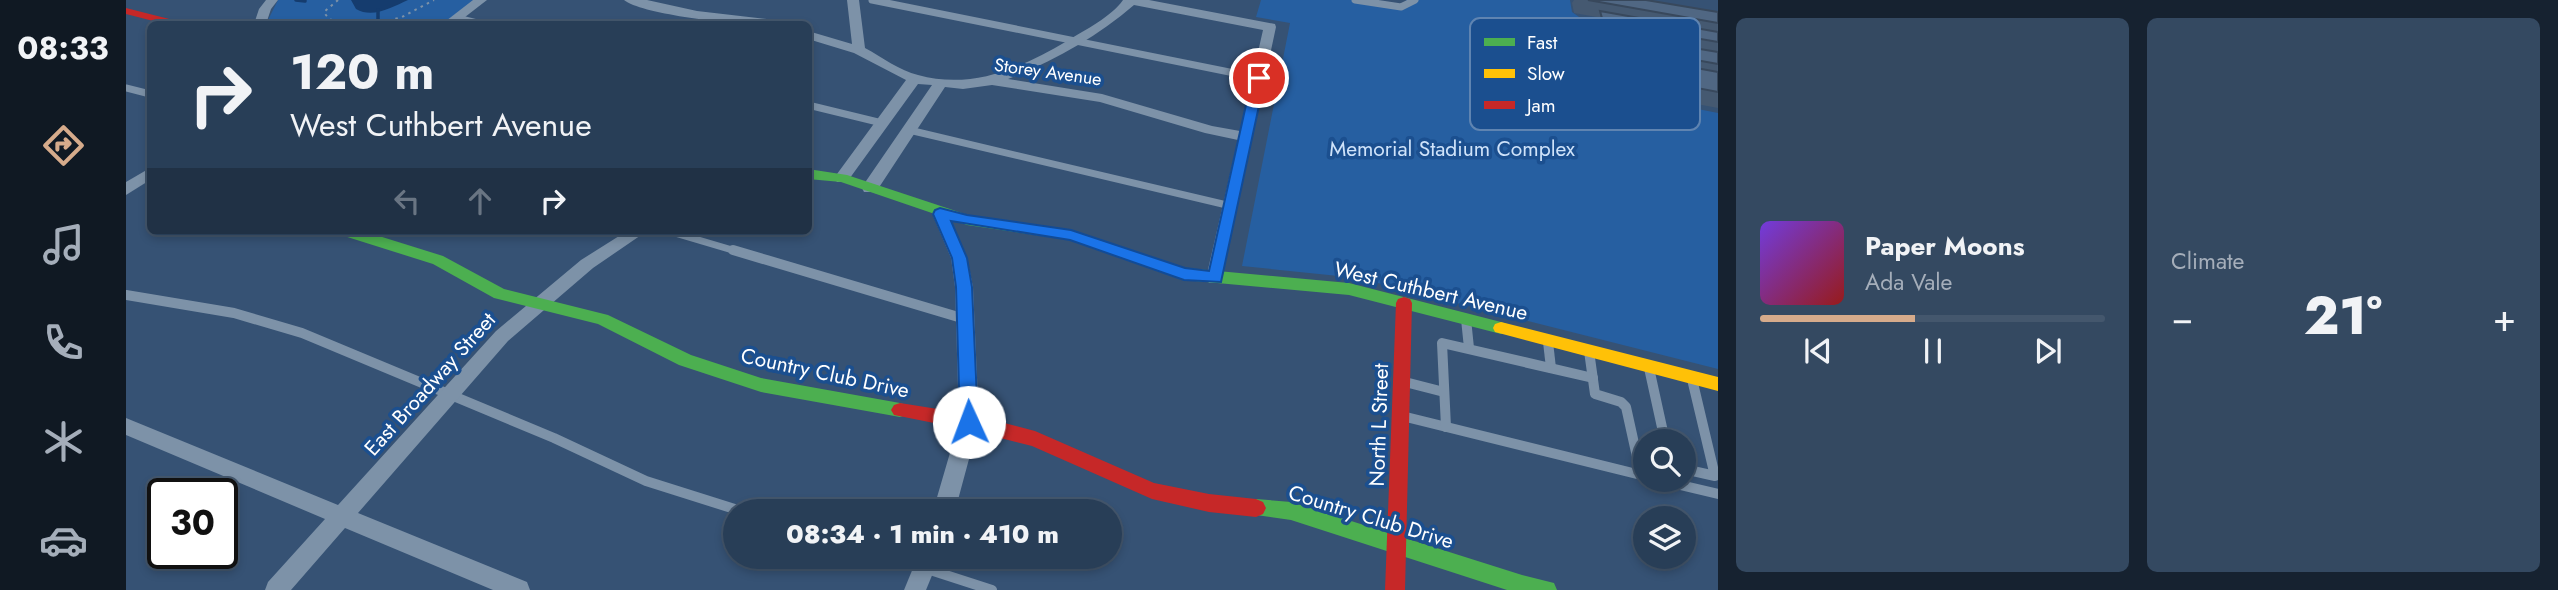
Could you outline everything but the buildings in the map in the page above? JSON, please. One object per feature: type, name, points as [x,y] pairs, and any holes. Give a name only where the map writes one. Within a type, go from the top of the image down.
[{"type":"street","points":[[261,21],[272,0]]},
{"type":"street","points":[[453,21],[481,0]]},
{"type":"street","points":[[630,0],[697,15],[750,21]]},
{"type":"street","points":[[853,0],[859,50]]},
{"type":"street","points":[[992,81],[1074,42],[1105,22],[1131,0],[1270,27],[1215,278]]},
{"type":"street","points":[[126,11],[165,21]]},
{"type":"street","name":"Storey Avenue","points":[[812,35],[859,50],[915,79],[963,85],[992,81],[1102,98],[1210,130],[1246,137]]},
{"type":"street","points":[[842,178],[915,79]]},
{"type":"street","points":[[870,188],[940,84]]},
{"type":"street","points":[[882,123],[909,130]]},
{"type":"street","name":"West Cuthbert Avenue","points":[[812,174],[842,178],[940,214],[1071,235],[1184,274],[1349,289],[1718,384]]},
{"type":"street","points":[[940,214],[959,258],[965,319],[969,422],[947,499]]},
{"type":"street","name":"Country Club Drive","points":[[359,235],[438,260],[500,294],[601,319],[685,360],[761,385],[969,422],[1035,439],[1152,491],[1209,503],[1291,511],[1522,585],[1547,590]]},
{"type":"street","name":"East Broadway Street","points":[[276,590],[502,336],[587,264],[633,235]]},
{"type":"street","name":"North L Street","points":[[1395,590],[1404,303]]},
{"type":"street","points":[[129,432],[519,590]]},
{"type":"street","points":[[915,590],[923,569]]},
{"type":"lane","points":[[872,0],[991,21],[1074,42],[1259,78]]},
{"type":"lane","points":[[1355,0],[1401,7],[1415,0]]},
{"type":"lane","points":[[126,88],[147,93]]},
{"type":"lane","points":[[812,106],[882,123]]},
{"type":"lane","points":[[909,130],[1231,206]]},
{"type":"lane","points":[[682,235],[965,319]]},
{"type":"lane","points":[[126,295],[233,313],[302,333],[554,438],[646,481],[723,505]]},
{"type":"lane","points":[[1466,319],[1468,348]]},
{"type":"lane","points":[[1548,340],[1551,368]]},
{"type":"lane","points":[[1446,427],[1441,345],[1444,342],[1593,378]]},
{"type":"lane","points":[[1588,351],[1595,394],[1620,401],[1626,407],[1633,435]]},
{"type":"lane","points":[[1649,366],[1662,429]]},
{"type":"lane","points":[[1692,377],[1715,476],[1696,472]]},
{"type":"lane","points":[[1401,381],[1444,392]]},
{"type":"lane","points":[[1401,415],[1633,474]]},
{"type":"lane","points":[[1696,488],[1718,494]]},
{"type":"lane","points":[[942,569],[992,590]]},
{"type":"path","points":[[331,21],[324,12],[338,0]]},
{"type":"path","points":[[387,21],[402,17],[434,0]]},
{"type":"green space","points":[[278,0],[477,0],[447,21],[268,21]]},
{"type":"green space","name":"Memorial Stadium Complex","points":[[1261,0],[1355,0],[1406,8],[1406,0],[1570,0],[1572,12],[1580,18],[1470,18],[1470,130],[1700,130],[1700,109],[1718,113],[1718,369],[1358,278],[1242,266],[1290,23],[1256,17]]},
{"type":"shaded area","points":[[351,0],[408,0],[382,11],[369,13],[356,9]]},
{"type":"waterway","points":[[296,0],[305,1]]},
{"type":"waterway","points":[[378,10],[378,21]]},
{"type":"traffic: fast","points":[[812,174],[842,178],[967,220],[1071,235],[1184,274],[1349,289],[1501,328]]},
{"type":"traffic: fast","points":[[359,235],[438,260],[500,294],[602,319],[685,360],[761,385],[900,410]]},
{"type":"traffic: fast","points":[[1256,508],[1291,511],[1522,585],[1547,590]]},
{"type":"traffic: slow","points":[[1501,328],[1718,384]]},
{"type":"traffic: jam","points":[[126,11],[165,21]]},
{"type":"traffic: jam","points":[[1395,590],[1404,303]]},
{"type":"traffic: jam","points":[[900,410],[969,422],[1035,439],[1152,491],[1209,503],[1256,508]]},
{"type":"route","points":[[969,422],[964,287],[959,258],[940,214],[1071,235],[1184,274],[1215,278],[1259,78]]}]
